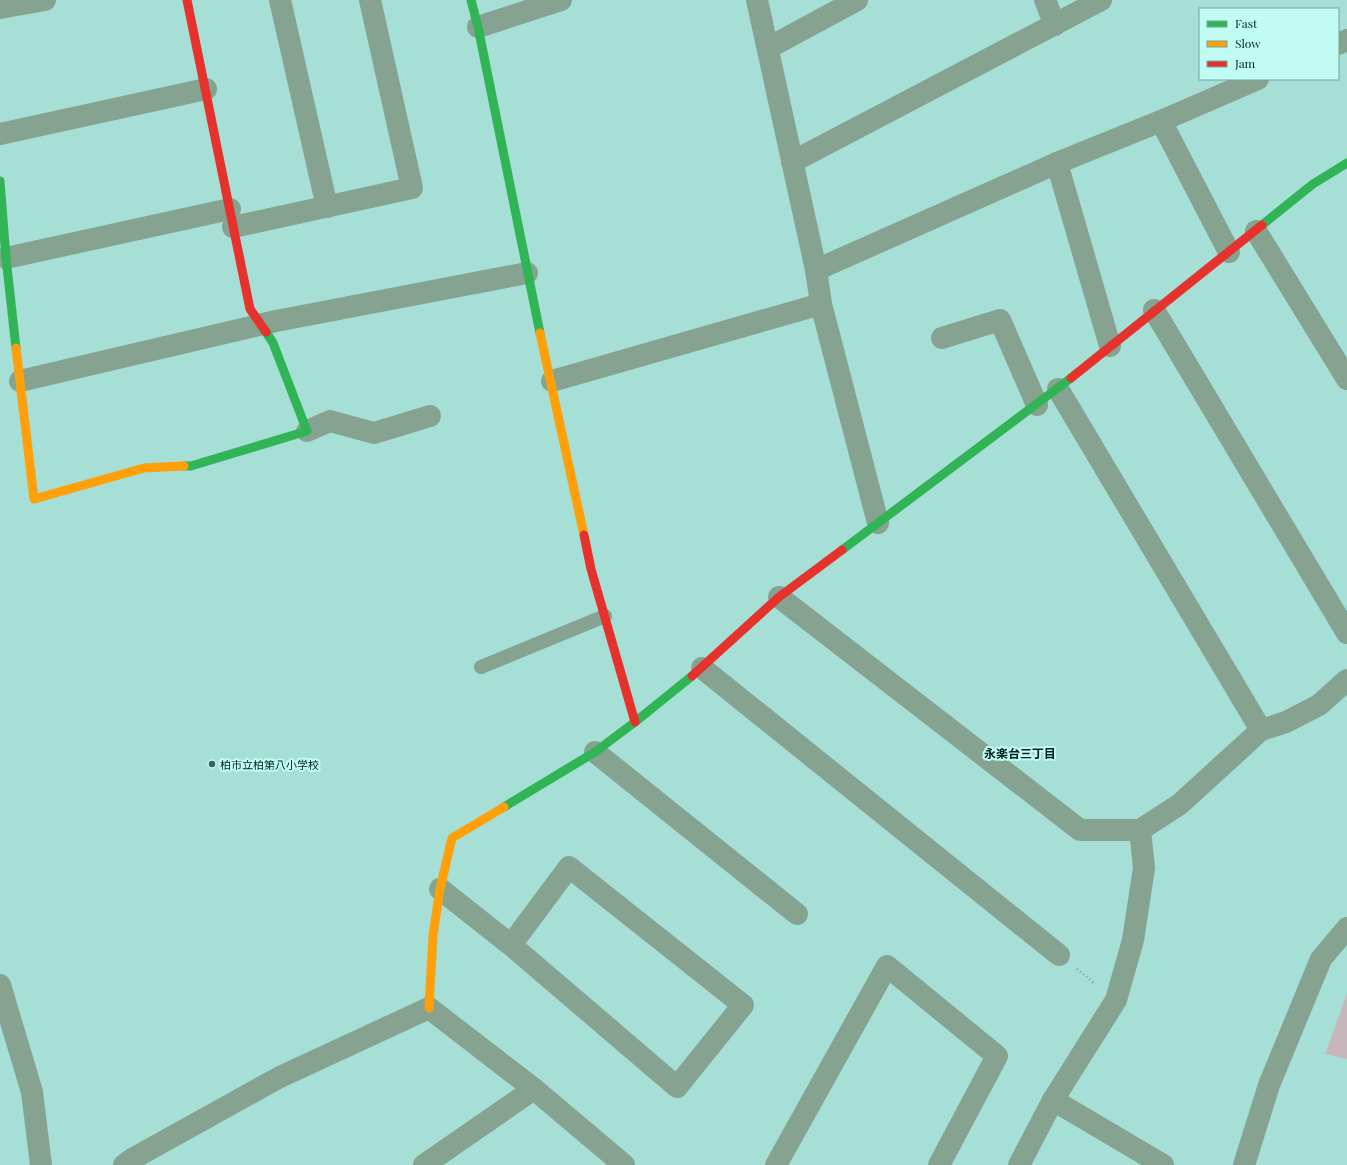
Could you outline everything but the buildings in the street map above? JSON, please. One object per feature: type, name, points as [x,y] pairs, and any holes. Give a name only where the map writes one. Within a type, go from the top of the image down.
[{"type":"street","points":[[0,8],[45,0]]},
{"type":"street","points":[[188,0],[250,309],[272,343],[307,431]]},
{"type":"street","points":[[280,0],[327,207]]},
{"type":"street","points":[[6,258],[232,218],[327,207],[412,188],[370,0]]},
{"type":"street","points":[[471,0],[478,27],[527,273],[552,381],[591,570],[635,722]]},
{"type":"street","points":[[478,27],[561,0]]},
{"type":"street","points":[[757,0],[816,270],[822,304],[878,523]]},
{"type":"street","points":[[768,48],[857,0]]},
{"type":"street","points":[[1045,0],[1055,25]]},
{"type":"street","points":[[792,162],[1101,0]]},
{"type":"street","points":[[816,270],[1056,163],[1161,121],[1256,80]]},
{"type":"street","points":[[0,134],[206,89]]},
{"type":"street","points":[[1161,121],[1229,252]]},
{"type":"street","points":[[1056,163],[1110,346]]},
{"type":"street","points":[[429,1008],[433,935],[440,889],[452,838],[595,752],[635,722],[702,668],[779,597],[1058,389],[1154,310],[1313,184],[1347,163]]},
{"type":"street","points":[[0,181],[6,258],[34,499],[144,468],[191,466],[307,431],[330,421],[374,433],[430,416]]},
{"type":"street","points":[[1256,230],[1347,379]]},
{"type":"street","points":[[20,381],[261,325],[527,273]]},
{"type":"street","points":[[552,381],[822,304]]},
{"type":"street","points":[[1154,310],[1347,633]]},
{"type":"street","points":[[942,338],[1000,320],[1037,405]]},
{"type":"street","points":[[1058,389],[1261,730]]},
{"type":"street","points":[[779,597],[1080,830],[1140,830],[1180,804],[1261,730],[1286,722],[1319,705],[1347,680]]},
{"type":"street","points":[[702,668],[1059,955]]},
{"type":"street","points":[[595,752],[797,914]]},
{"type":"street","points":[[1019,1165],[1053,1100],[1116,1000],[1136,926],[1144,868],[1140,830]]},
{"type":"street","points":[[440,889],[511,945],[677,1087],[743,1005],[569,867],[511,945]]},
{"type":"street","points":[[1244,1165],[1269,1085],[1321,959],[1347,928]]},
{"type":"street","points":[[776,1165],[887,966],[997,1056],[939,1165]]},
{"type":"street","points":[[0,985],[32,1092],[40,1165]]},
{"type":"street","points":[[429,1008],[534,1089],[624,1165]]},
{"type":"street","points":[[131,1163],[280,1077],[429,1008]]},
{"type":"street","points":[[424,1165],[534,1089]]},
{"type":"street","points":[[1053,1100],[1163,1165]]},
{"type":"lane","points":[[481,667],[604,616]]},
{"type":"path","points":[[1059,955],[1116,1000]]},
{"type":"shaded area","points":[[1347,994],[1347,1059],[1325,1054]]},
{"type":"traffic: fast","points":[[471,0],[478,27],[540,333]]},
{"type":"traffic: fast","points":[[1262,225],[1313,184],[1347,163]]},
{"type":"traffic: fast","points":[[0,181],[6,258],[16,348]]},
{"type":"traffic: fast","points":[[184,466],[191,466],[307,431],[273,343],[266,332]]},
{"type":"traffic: fast","points":[[842,550],[1071,378]]},
{"type":"traffic: fast","points":[[504,807],[595,752],[692,676]]},
{"type":"traffic: slow","points":[[540,333],[584,535]]},
{"type":"traffic: slow","points":[[16,348],[34,499],[144,468],[184,466]]},
{"type":"traffic: slow","points":[[429,1008],[433,935],[440,889],[452,838],[504,807]]},
{"type":"traffic: jam","points":[[187,0],[250,309],[266,332]]},
{"type":"traffic: jam","points":[[1071,378],[1262,225]]},
{"type":"traffic: jam","points":[[584,535],[591,569],[635,722]]},
{"type":"traffic: jam","points":[[692,676],[779,597],[842,550]]},
{"type":"place","name":"柏市立柏第八小学校","points":[[212,764]]},
{"type":"district","name":"永楽台三丁目","points":[[1020,753]]}]
